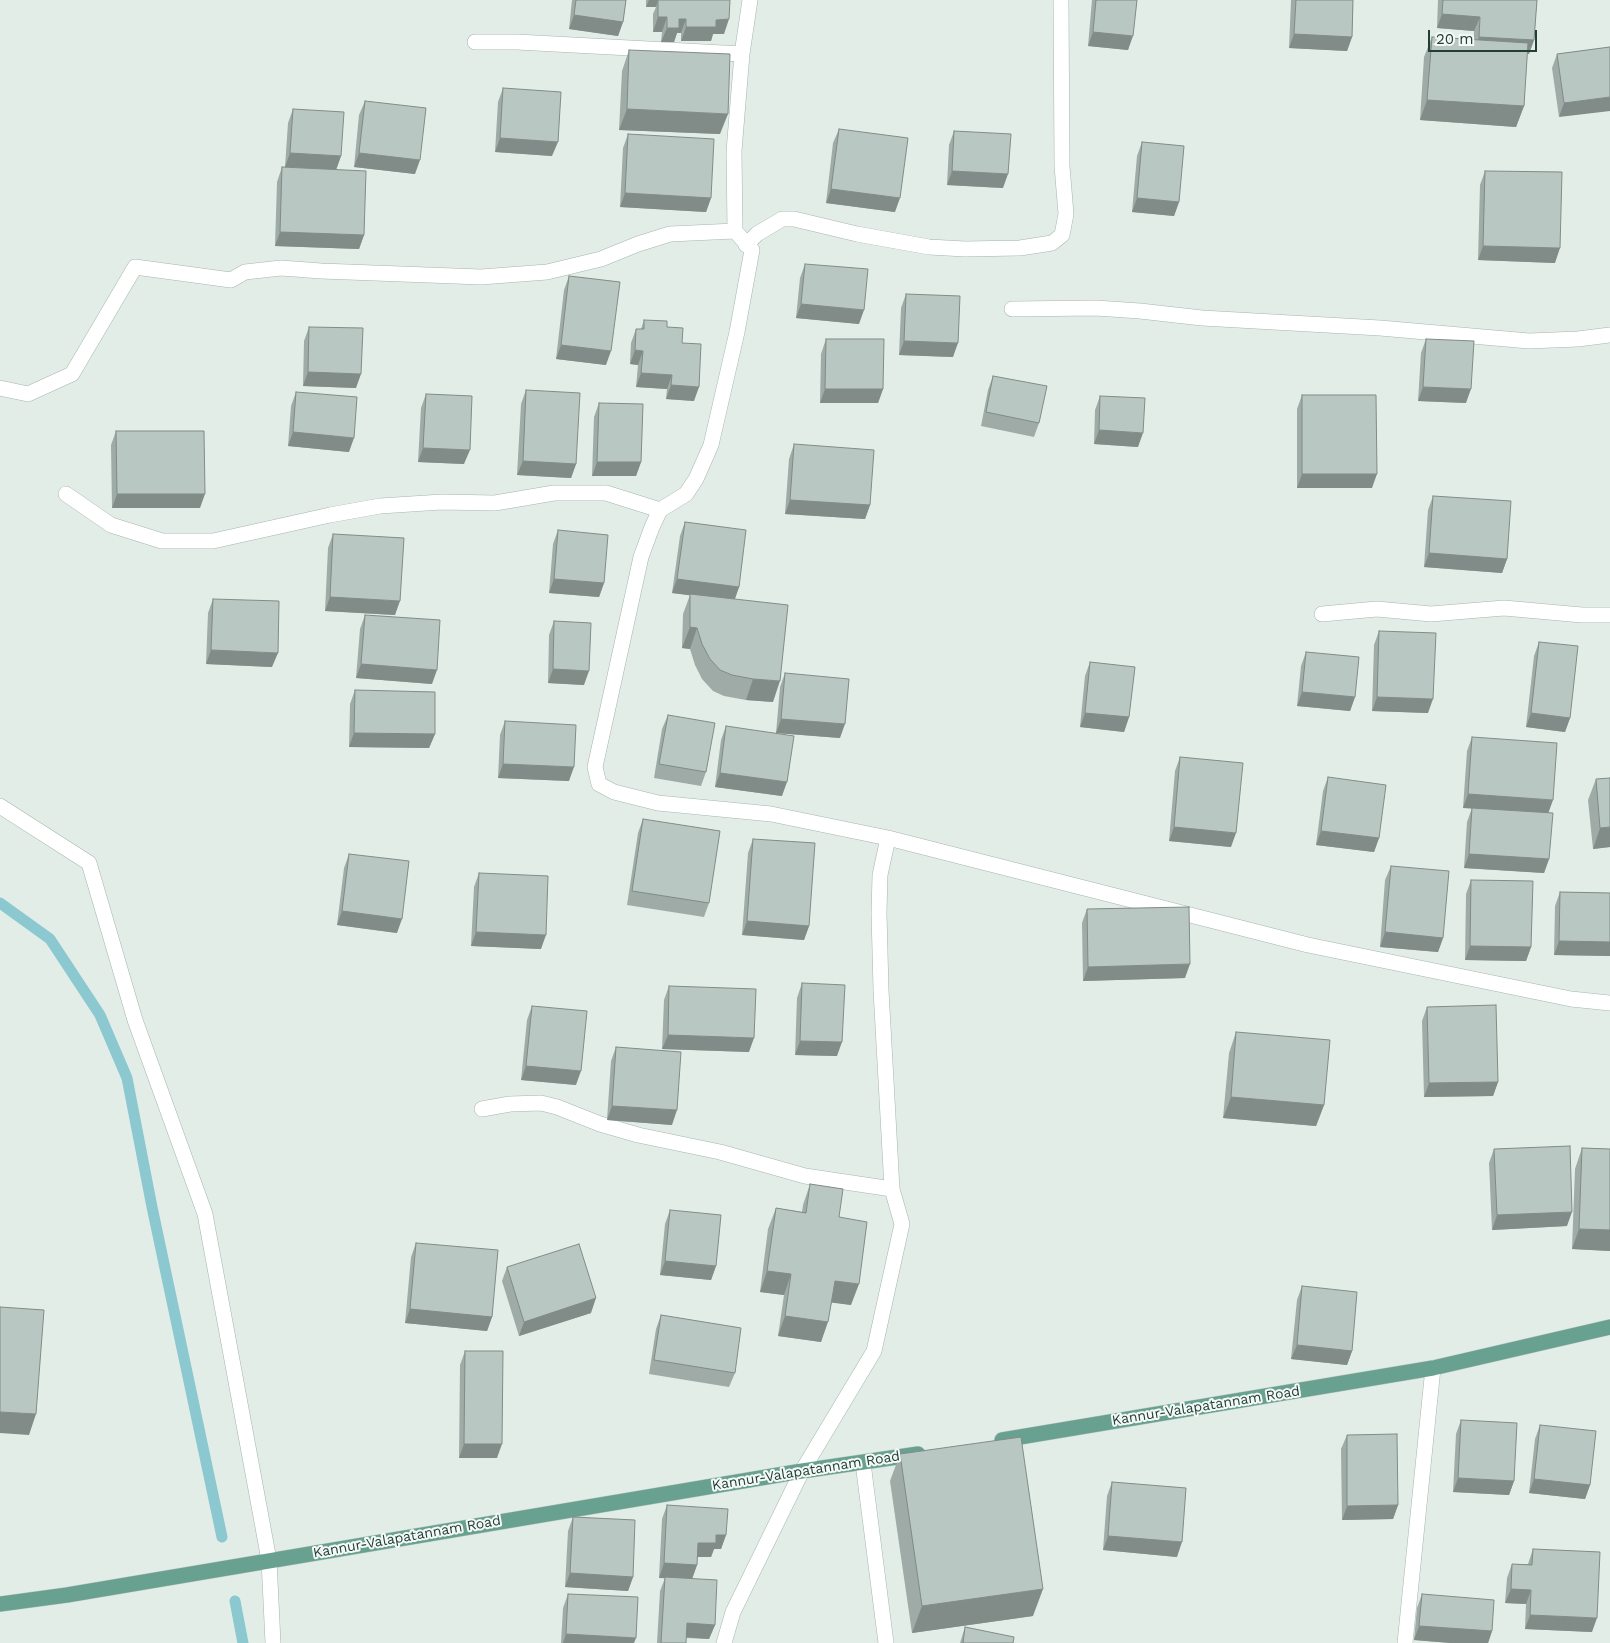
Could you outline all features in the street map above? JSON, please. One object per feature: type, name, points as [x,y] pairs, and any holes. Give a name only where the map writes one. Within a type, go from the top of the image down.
[{"type":"main road","name":"Kannur-Valapatannam Road","points":[[991,1442],[1433,1368],[1610,1327]]},
{"type":"main road","name":"Kannur-Valapatannam Road","points":[[0,1604],[802,1471],[932,1452]]},
{"type":"street","points":[[750,0],[742,54],[734,151],[735,231],[752,250],[737,332],[711,445],[696,479],[686,494],[660,510],[641,557],[595,767],[599,784],[614,792],[658,802],[771,814],[888,838],[1308,945],[1571,999],[1610,1003]]},
{"type":"street","points":[[746,245],[757,234],[782,219],[794,219],[857,234],[929,247],[965,249],[1020,248],[1052,243],[1062,235],[1066,214],[1062,166],[1061,0]]},
{"type":"street","points":[[475,42],[742,54]]},
{"type":"street","points":[[0,388],[28,394],[72,374],[135,267],[230,280],[245,272],[281,268],[481,277],[547,272],[601,259],[670,234],[735,231]]},
{"type":"street","points":[[1012,309],[1096,308],[1529,340],[1610,335]]},
{"type":"street","points":[[66,494],[111,526],[162,541],[213,541],[380,506],[442,502],[495,503],[554,493],[606,493],[660,510]]},
{"type":"street","points":[[1322,614],[1377,609],[1431,614],[1504,608],[1610,616]]},
{"type":"street","points":[[0,806],[89,864],[135,1020],[205,1214],[269,1560],[273,1643]]},
{"type":"street","points":[[724,1643],[733,1612],[802,1471],[874,1351],[902,1224],[892,1189],[881,990],[880,875],[888,838]]},
{"type":"street","points":[[482,1109],[510,1104],[541,1103],[638,1135],[720,1152],[805,1176],[892,1189]]},
{"type":"street","points":[[1405,1643],[1433,1368]]},
{"type":"street","points":[[863,1463],[886,1643]]},
{"type":"building","points":[[576,0],[626,0],[623,22],[574,15]]},
{"type":"building","points":[[658,0],[730,0],[729,19],[716,20],[716,27],[686,27],[686,19],[679,19],[679,28],[667,28],[667,17],[658,17]]},
{"type":"building","points":[[1096,0],[1137,0],[1133,36],[1093,32]]},
{"type":"building","points":[[1296,0],[1353,0],[1352,37],[1294,34]]},
{"type":"building","points":[[1443,0],[1537,0],[1534,40],[1479,37],[1480,17],[1442,14]]},
{"type":"building","points":[[1432,37],[1528,43],[1524,106],[1427,100]]},
{"type":"building","points":[[1610,47],[1610,97],[1564,103],[1557,54]]},
{"type":"building","points":[[629,50],[730,54],[728,114],[627,109]]},
{"type":"building","points":[[503,88],[561,92],[558,142],[500,138]]},
{"type":"building","points":[[365,101],[426,108],[420,160],[359,153]]},
{"type":"building","points":[[293,109],[344,112],[341,156],[290,153]]},
{"type":"building","points":[[839,129],[908,138],[900,198],[831,189]]},
{"type":"building","points":[[954,131],[1011,134],[1008,174],[952,171]]},
{"type":"building","points":[[628,134],[714,139],[711,198],[625,193]]},
{"type":"building","points":[[1142,142],[1184,146],[1179,202],[1137,198]]},
{"type":"building","points":[[282,167],[366,171],[364,235],[280,232]]},
{"type":"building","points":[[1485,171],[1562,172],[1560,248],[1483,246]]},
{"type":"building","points":[[805,264],[868,269],[864,310],[801,304]]},
{"type":"building","points":[[569,276],[620,282],[611,351],[561,345]]},
{"type":"building","points":[[906,294],[960,296],[958,343],[904,341]]},
{"type":"building","points":[[644,320],[667,321],[667,327],[683,328],[682,343],[701,344],[699,387],[671,385],[672,375],[641,373],[643,351],[635,350],[636,329],[644,329]]},
{"type":"building","points":[[309,327],[363,328],[361,374],[308,372]]},
{"type":"building","points":[[826,339],[884,339],[883,389],[825,389]]},
{"type":"building","points":[[1426,339],[1474,341],[1471,389],[1423,387]]},
{"type":"building","points":[[993,376],[1047,386],[1039,423],[986,412]]},
{"type":"building","points":[[526,390],[580,393],[576,464],[523,461]]},
{"type":"building","points":[[296,392],[357,397],[354,438],[293,432]]},
{"type":"building","points":[[426,394],[472,396],[470,450],[423,448]]},
{"type":"building","points":[[1302,395],[1376,395],[1377,474],[1302,474]]},
{"type":"building","points":[[1100,396],[1145,398],[1143,433],[1099,430]]},
{"type":"building","points":[[599,403],[643,404],[641,462],[597,462]]},
{"type":"building","points":[[116,431],[204,431],[205,494],[117,494]]},
{"type":"building","points":[[794,444],[874,450],[870,505],[790,500]]},
{"type":"building","points":[[1433,496],[1511,501],[1507,559],[1429,553]]},
{"type":"building","points":[[685,522],[746,530],[739,587],[677,579]]},
{"type":"building","points":[[558,530],[608,535],[604,583],[554,579]]},
{"type":"building","points":[[333,534],[404,538],[400,601],[330,597]]},
{"type":"building","points":[[690,594],[788,605],[780,681],[753,679],[732,675],[720,670],[710,659],[702,644],[697,628],[690,627]]},
{"type":"building","points":[[213,599],[279,601],[278,653],[211,650]]},
{"type":"building","points":[[365,615],[440,620],[437,670],[361,664]]},
{"type":"building","points":[[554,621],[591,623],[589,671],[553,669]]},
{"type":"building","points":[[1379,631],[1436,633],[1433,699],[1377,697]]},
{"type":"building","points":[[1539,642],[1578,646],[1570,718],[1531,713]]},
{"type":"building","points":[[1306,652],[1359,657],[1355,697],[1302,692]]},
{"type":"building","points":[[1090,662],[1135,667],[1129,717],[1085,713]]},
{"type":"building","points":[[785,673],[849,679],[845,724],[781,719]]},
{"type":"building","points":[[355,690],[435,692],[435,734],[354,733]]},
{"type":"building","points":[[668,715],[715,723],[706,772],[659,764]]},
{"type":"building","points":[[505,721],[576,725],[574,767],[503,764]]},
{"type":"building","points":[[726,726],[794,736],[787,782],[720,773]]},
{"type":"building","points":[[1472,737],[1557,743],[1553,800],[1468,794]]},
{"type":"building","points":[[1180,757],[1243,763],[1236,833],[1174,827]]},
{"type":"building","points":[[1328,777],[1386,785],[1379,838],[1321,831]]},
{"type":"building","points":[[1610,778],[1610,827],[1600,828],[1596,779]]},
{"type":"building","points":[[1472,808],[1553,813],[1549,859],[1469,854]]},
{"type":"building","points":[[643,819],[720,831],[709,903],[632,891]]},
{"type":"building","points":[[753,839],[815,843],[809,926],[747,921]]},
{"type":"building","points":[[349,854],[409,861],[402,919],[342,911]]},
{"type":"building","points":[[1391,866],[1449,871],[1443,938],[1385,932]]},
{"type":"building","points":[[479,873],[548,876],[546,935],[476,932]]},
{"type":"building","points":[[1471,880],[1533,881],[1531,947],[1470,946]]},
{"type":"building","points":[[1560,892],[1610,893],[1610,942],[1559,941]]},
{"type":"building","points":[[1189,907],[1190,964],[1088,967],[1087,909]]},
{"type":"building","points":[[802,983],[845,985],[842,1042],[800,1041]]},
{"type":"building","points":[[669,986],[756,989],[754,1038],[668,1035]]},
{"type":"building","points":[[1496,1005],[1498,1082],[1429,1083],[1427,1007]]},
{"type":"building","points":[[532,1006],[587,1011],[581,1071],[526,1066]]},
{"type":"building","points":[[1236,1032],[1330,1040],[1324,1105],[1231,1097]]},
{"type":"building","points":[[616,1047],[681,1052],[677,1110],[612,1106]]},
{"type":"building","points":[[1570,1146],[1572,1212],[1497,1215],[1494,1149]]},
{"type":"building","points":[[1582,1148],[1610,1149],[1610,1230],[1579,1229]]},
{"type":"building","points":[[810,1184],[843,1189],[839,1217],[867,1222],[859,1284],[835,1281],[828,1322],[785,1316],[791,1274],[767,1271],[776,1208],[806,1213]]},
{"type":"building","points":[[670,1210],[721,1215],[716,1266],[665,1261]]},
{"type":"building","points":[[416,1243],[498,1250],[492,1317],[410,1309]]},
{"type":"building","points":[[579,1244],[596,1298],[524,1322],[507,1267]]},
{"type":"building","points":[[1302,1286],[1357,1292],[1352,1351],[1297,1345]]},
{"type":"building","points":[[0,1307],[44,1310],[36,1414],[0,1412]]},
{"type":"building","points":[[661,1315],[741,1328],[735,1373],[654,1360]]},
{"type":"building","points":[[465,1351],[503,1351],[502,1444],[464,1444]]},
{"type":"building","points":[[1461,1420],[1517,1423],[1514,1481],[1458,1478]]},
{"type":"building","points":[[1540,1425],[1596,1431],[1590,1485],[1534,1479]]},
{"type":"building","points":[[1397,1434],[1398,1505],[1347,1506],[1347,1435]]},
{"type":"building","points":[[1021,1437],[1043,1589],[922,1606],[900,1454]]},
{"type":"building","points":[[1112,1482],[1186,1488],[1182,1542],[1108,1536]]},
{"type":"building","points":[[667,1505],[728,1509],[726,1535],[716,1535],[716,1543],[698,1543],[697,1565],[664,1563]]},
{"type":"building","points":[[573,1517],[635,1520],[633,1577],[570,1573]]},
{"type":"building","points":[[1533,1549],[1600,1552],[1597,1618],[1530,1615],[1531,1590],[1511,1589],[1512,1564],[1532,1565]]},
{"type":"building","points":[[665,1577],[717,1580],[715,1625],[687,1623],[686,1643],[661,1643]]},
{"type":"building","points":[[568,1594],[638,1597],[636,1638],[566,1634]]},
{"type":"building","points":[[1422,1594],[1494,1600],[1492,1631],[1419,1626]]},
{"type":"building","points":[[965,1627],[1014,1637],[1013,1643],[963,1643]]},
{"type":"waterway","points":[[0,903],[50,939],[100,1015],[127,1078],[152,1207],[222,1537]]},
{"type":"waterway","points":[[235,1601],[243,1643]]}]
